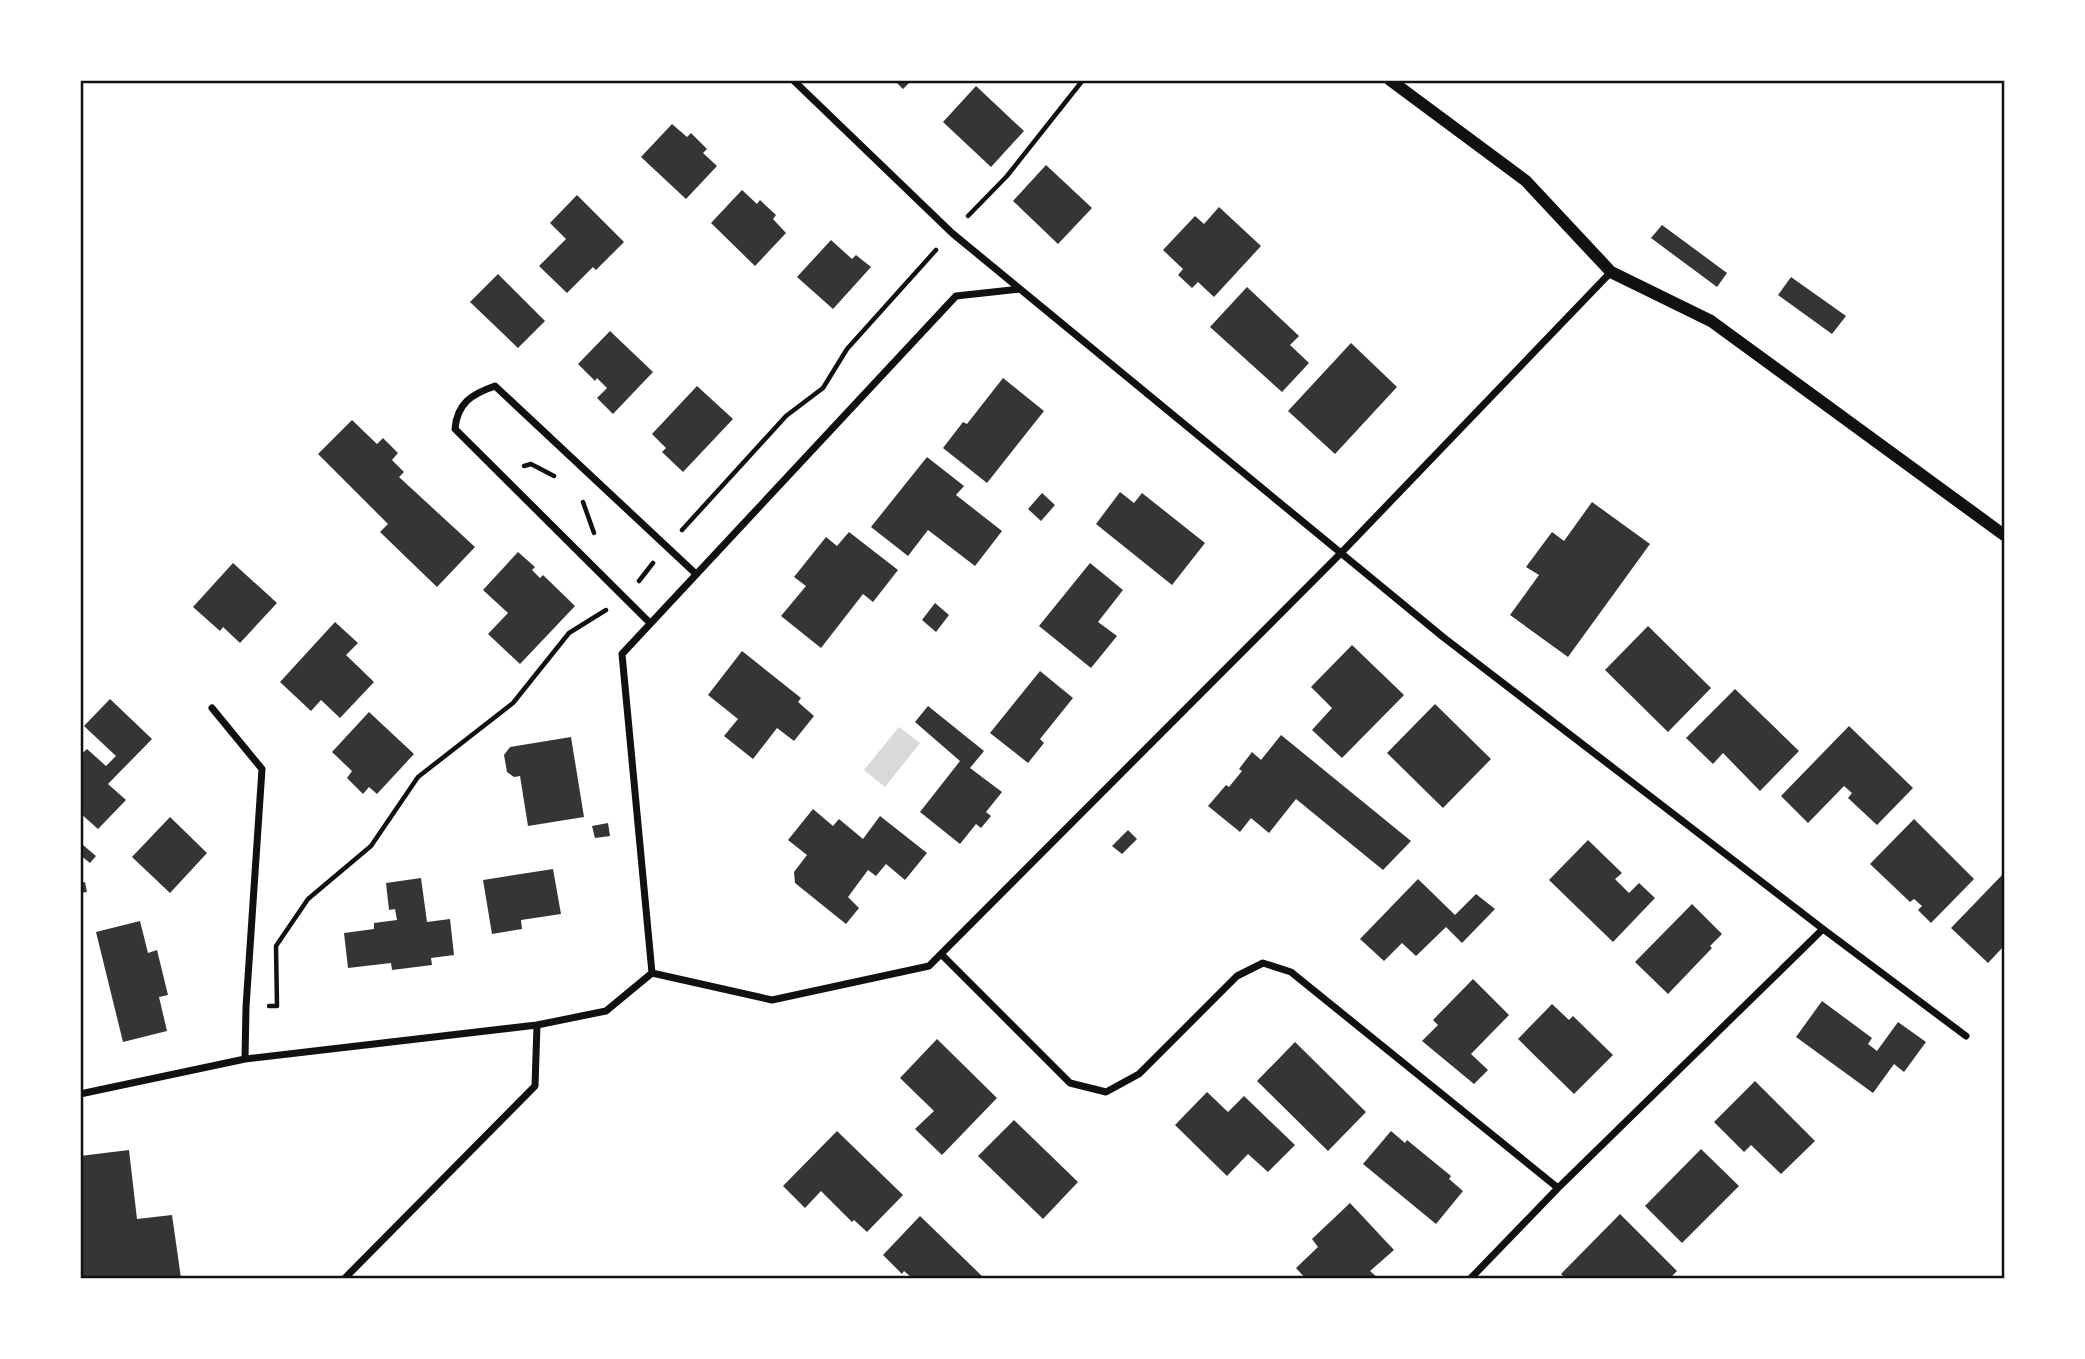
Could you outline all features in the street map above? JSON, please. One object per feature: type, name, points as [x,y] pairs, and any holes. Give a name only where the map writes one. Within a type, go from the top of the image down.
[{"type":"street","points":[[793,80],[952,233],[1443,637],[1966,1036]]},
{"type":"street","points":[[1390,80],[1526,181],[1611,272],[1711,321],[2004,535]]},
{"type":"street","points":[[652,973],[772,1000],[929,966],[1342,552],[1611,272]]},
{"type":"street","points":[[652,973],[621,653],[956,296],[1020,289]]},
{"type":"street","points":[[650,623],[455,429],[456,413],[476,393],[495,386],[696,574]]},
{"type":"street","points":[[212,708],[262,769],[245,1059]]},
{"type":"street","points":[[1471,1279],[1558,1188],[1823,929]]},
{"type":"street","points":[[940,954],[1070,1083],[1106,1092],[1139,1074],[1237,976],[1262,963],[1291,972],[1558,1188]]},
{"type":"street","points":[[80,1094],[245,1059],[537,1025],[606,1011],[652,973]]},
{"type":"street","points":[[345,1279],[535,1086],[537,1025]]},
{"type":"shaded area","points":[[899,727],[920,743],[885,787],[864,770]]},
{"type":"building","points":[[894,80],[912,80],[903,89]]},
{"type":"building","points":[[976,86],[1024,131],[991,167],[943,122]]},
{"type":"building","points":[[672,124],[687,137],[691,133],[707,149],[703,153],[717,166],[686,199],[641,157]]},
{"type":"building","points":[[1046,165],[1092,208],[1058,244],[1013,201]]},
{"type":"building","points":[[742,190],[757,204],[760,200],[776,215],[773,219],[786,233],[755,266],[711,223]]},
{"type":"building","points":[[577,195],[624,242],[596,270],[593,267],[567,293],[539,266],[566,239],[550,223]]},
{"type":"building","points":[[1219,207],[1261,246],[1214,297],[1198,282],[1192,288],[1178,275],[1183,269],[1163,250],[1195,216],[1204,224]]},
{"type":"building","points":[[1662,225],[1727,273],[1717,287],[1651,238]]},
{"type":"building","points":[[831,240],[852,259],[856,255],[871,267],[833,309],[797,277]]},
{"type":"building","points":[[498,274],[545,321],[518,348],[470,302]]},
{"type":"building","points":[[1791,277],[1846,316],[1832,334],[1778,295]]},
{"type":"building","points":[[1247,287],[1299,336],[1290,345],[1309,363],[1282,392],[1210,327]]},
{"type":"building","points":[[610,331],[653,372],[613,414],[597,398],[607,388],[597,378],[595,381],[578,364]]},
{"type":"building","points":[[1351,343],[1397,387],[1335,454],[1288,411]]},
{"type":"building","points":[[1003,378],[1044,411],[987,483],[943,448],[963,422],[967,424]]},
{"type":"building","points":[[697,386],[733,419],[683,472],[662,452],[666,448],[652,434]]},
{"type":"building","points":[[352,420],[377,444],[383,438],[398,453],[392,460],[404,472],[399,477],[475,547],[437,587],[380,532],[388,524],[318,454]]},
{"type":"building","points":[[927,457],[964,486],[956,495],[1002,531],[975,566],[928,530],[908,556],[871,527]]},
{"type":"building","points":[[1120,492],[1134,503],[1142,493],[1205,543],[1172,585],[1096,524]]},
{"type":"building","points":[[1042,493],[1055,505],[1041,521],[1028,509]]},
{"type":"building","points":[[1592,502],[1650,544],[1568,657],[1510,615],[1539,575],[1526,567],[1552,532],[1564,541]]},
{"type":"building","points":[[849,532],[898,570],[873,602],[863,594],[821,648],[781,616],[806,586],[794,577],[826,537],[837,546]]},
{"type":"building","points":[[518,552],[535,567],[532,570],[540,578],[543,575],[575,606],[520,664],[488,634],[508,613],[483,590]]},
{"type":"building","points":[[233,563],[277,603],[240,643],[223,627],[220,631],[193,607]]},
{"type":"building","points":[[1090,563],[1123,590],[1098,622],[1117,636],[1091,668],[1039,626]]},
{"type":"building","points":[[935,603],[949,615],[936,632],[922,620]]},
{"type":"building","points":[[335,622],[358,643],[346,655],[374,682],[340,718],[321,700],[311,711],[280,682]]},
{"type":"building","points":[[1648,626],[1711,688],[1668,732],[1605,670]]},
{"type":"building","points":[[1352,645],[1404,695],[1342,758],[1312,730],[1332,708],[1311,687]]},
{"type":"building","points":[[742,651],[801,698],[798,702],[814,716],[794,741],[777,728],[753,759],[724,736],[738,719],[708,695]]},
{"type":"building","points":[[1040,671],[1073,698],[1040,739],[1044,743],[1028,763],[990,733]]},
{"type":"building","points":[[1735,689],[1799,751],[1760,791],[1723,753],[1713,764],[1686,738]]},
{"type":"building","points":[[110,699],[152,739],[108,784],[126,800],[98,829],[80,813],[80,755],[87,749],[106,766],[116,756],[84,726]]},
{"type":"building","points":[[1435,704],[1491,759],[1443,808],[1387,753]]},
{"type":"building","points":[[928,706],[984,751],[970,768],[1002,792],[986,812],[991,816],[981,828],[976,824],[960,844],[920,812],[960,761],[915,722]]},
{"type":"building","points":[[369,712],[414,754],[377,794],[369,787],[363,794],[347,778],[352,771],[332,752]]},
{"type":"building","points":[[1849,726],[1913,788],[1877,825],[1848,798],[1852,793],[1844,786],[1808,823],[1781,796]]},
{"type":"building","points":[[1281,735],[1411,841],[1383,870],[1296,799],[1269,833],[1251,818],[1240,832],[1208,806],[1226,785],[1229,787],[1252,752],[1261,760]]},
{"type":"building","points":[[571,737],[584,817],[528,826],[520,776],[514,777],[507,772],[504,755],[510,747]]},
{"type":"building","points":[[813,809],[833,826],[839,819],[863,839],[880,816],[927,853],[905,880],[886,864],[876,876],[868,870],[848,897],[859,908],[846,924],[795,883],[794,872],[807,855],[788,840]]},
{"type":"building","points":[[170,817],[207,853],[170,893],[132,857]]},
{"type":"building","points":[[1914,819],[1974,879],[1931,923],[1918,910],[1922,906],[1914,899],[1910,902],[1870,864]]},
{"type":"building","points":[[608,823],[610,836],[595,838],[592,826]]},
{"type":"building","points":[[1128,830],[1137,839],[1122,854],[1112,846]]},
{"type":"building","points":[[1588,840],[1622,873],[1615,879],[1629,893],[1639,883],[1655,898],[1613,942],[1549,880]]},
{"type":"building","points":[[83,845],[96,856],[90,863],[80,855]]},
{"type":"building","points":[[553,869],[561,914],[521,920],[522,929],[492,934],[483,880]]},
{"type":"building","points":[[2004,873],[2004,946],[1988,963],[1951,928]]},
{"type":"building","points":[[421,878],[427,922],[450,919],[454,955],[431,958],[432,965],[392,970],[391,963],[348,968],[344,933],[374,929],[374,923],[397,920],[395,909],[389,910],[386,883]]},
{"type":"building","points":[[1418,879],[1455,915],[1476,894],[1495,909],[1462,943],[1446,927],[1416,956],[1402,943],[1384,961],[1360,939]]},
{"type":"building","points":[[85,882],[87,892],[80,893],[80,883]]},
{"type":"building","points":[[1692,904],[1722,934],[1668,994],[1635,962]]},
{"type":"building","points":[[140,921],[148,953],[157,950],[168,995],[159,997],[167,1031],[123,1042],[96,932]]},
{"type":"building","points":[[1473,979],[1509,1015],[1471,1054],[1488,1070],[1474,1084],[1422,1041],[1438,1025],[1433,1020]]},
{"type":"building","points":[[1822,1001],[1872,1038],[1868,1044],[1877,1051],[1898,1022],[1926,1042],[1904,1072],[1894,1064],[1873,1093],[1796,1037]]},
{"type":"building","points":[[1552,1004],[1569,1020],[1573,1016],[1613,1055],[1574,1094],[1518,1039]]},
{"type":"building","points":[[937,1039],[997,1098],[942,1155],[915,1129],[934,1111],[900,1078]]},
{"type":"building","points":[[1295,1042],[1366,1112],[1328,1151],[1257,1081]]},
{"type":"building","points":[[1755,1081],[1815,1141],[1781,1174],[1751,1145],[1744,1152],[1714,1122]]},
{"type":"building","points":[[1207,1092],[1228,1112],[1244,1096],[1295,1145],[1268,1172],[1248,1154],[1227,1176],[1175,1125]]},
{"type":"building","points":[[1014,1120],[1078,1182],[1043,1219],[978,1156]]},
{"type":"building","points":[[837,1131],[903,1195],[867,1232],[854,1220],[852,1222],[821,1191],[805,1208],[783,1186]]},
{"type":"building","points":[[1391,1131],[1405,1143],[1407,1140],[1451,1176],[1449,1179],[1463,1191],[1436,1224],[1363,1164]]},
{"type":"building","points":[[1701,1149],[1739,1186],[1682,1243],[1645,1206]]},
{"type":"building","points":[[129,1150],[137,1219],[172,1215],[181,1278],[80,1278],[80,1156]]},
{"type":"building","points":[[1350,1203],[1394,1250],[1370,1271],[1378,1278],[1305,1278],[1296,1268],[1318,1247],[1312,1239]]},
{"type":"building","points":[[1620,1214],[1677,1271],[1670,1278],[1565,1278],[1561,1274]]},
{"type":"building","points":[[920,1216],[984,1278],[909,1278],[911,1277],[904,1271],[902,1274],[883,1255]]}]
